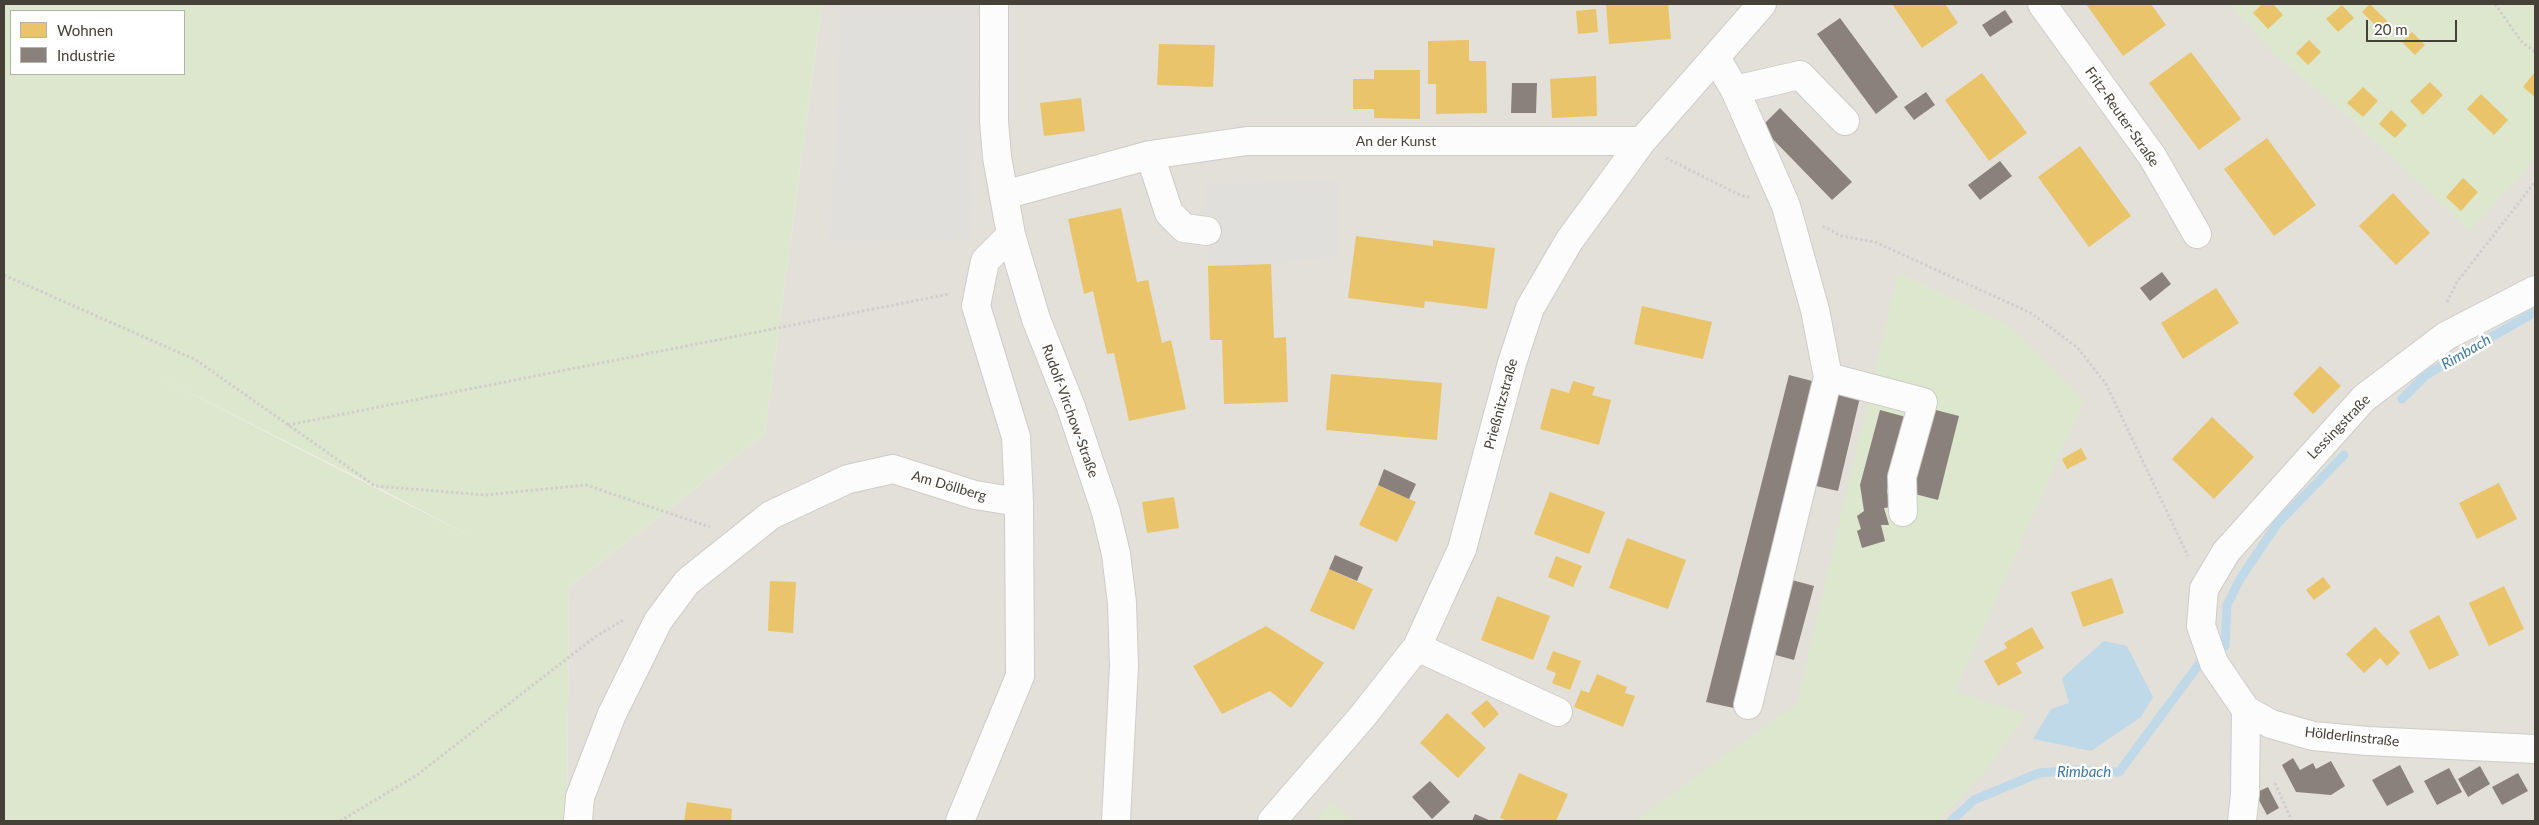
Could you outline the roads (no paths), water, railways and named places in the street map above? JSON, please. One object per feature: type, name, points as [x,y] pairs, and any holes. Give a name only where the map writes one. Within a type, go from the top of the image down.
[{"type":"street","name":"Rudolf-Virchow-Straße","points":[[994,4],[994,121],[997,158],[1011,236],[1036,319],[1071,407],[1106,512],[1116,554],[1122,603],[1124,666],[1116,821]]},
{"type":"street","name":"Prießnitzstraße","points":[[1272,821],[1362,716],[1417,647],[1462,549],[1512,363],[1530,308],[1569,241],[1642,141],[1762,4]]},
{"type":"street","name":"Fritz-Reuter-Straße","points":[[2042,4],[2152,156],[2197,234]]},
{"type":"street","points":[[1716,58],[1735,90],[1786,206],[1815,310],[1828,376],[1748,705]]},
{"type":"street","points":[[1735,90],[1800,75],[1845,122]]},
{"type":"street","name":"An der Kunst","points":[[1004,195],[1150,155],[1247,142],[1642,141]]},
{"type":"street","points":[[1150,155],[1169,213],[1184,228],[1206,231]]},
{"type":"street","points":[[960,821],[1020,676],[1019,502],[1016,437],[976,306],[985,261],[1011,236]]},
{"type":"street","name":"Lessingstraße","points":[[2204,589],[2226,552],[2364,398],[2446,336],[2535,290]]},
{"type":"street","points":[[1828,376],[1923,402],[1902,477],[1903,512]]},
{"type":"street","name":"Am Döllberg","points":[[578,821],[580,797],[612,714],[658,621],[687,582],[771,514],[848,479],[893,469],[975,495],[1019,502]]},
{"type":"street","name":"Hölderlinstraße","points":[[2204,589],[2201,626],[2214,663],[2246,710],[2271,724],[2312,736],[2367,741],[2535,749]]},
{"type":"street","points":[[1417,647],[1558,712]]},
{"type":"street","points":[[2242,821],[2245,794],[2246,710]]},
{"type":"water","points":[[2104,641],[2127,646],[2153,697],[2141,717],[2091,751],[2033,739],[2051,709],[2069,703],[2062,678]]},
{"type":"waterway","name":"Rimbach","points":[[2402,399],[2426,375],[2535,312]]},
{"type":"waterway","name":"Rimbach","points":[[2225,646],[2227,605],[2240,579],[2277,524],[2344,455]]},
{"type":"waterway","name":"Rimbach","points":[[1951,821],[1974,800],[2039,773],[2074,770],[2119,772],[2203,659]]}]
